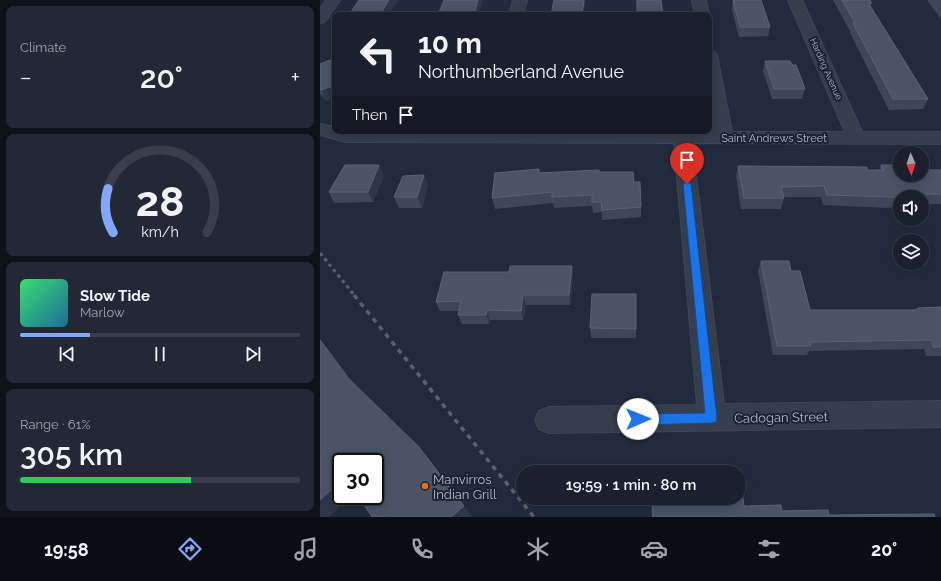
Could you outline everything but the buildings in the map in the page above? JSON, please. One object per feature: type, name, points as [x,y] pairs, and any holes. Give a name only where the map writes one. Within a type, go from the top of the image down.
[{"type":"street","points":[[320,18],[333,0]]},
{"type":"street","points":[[517,12],[520,0]]},
{"type":"street","points":[[699,0],[701,12]]},
{"type":"street","name":"Harding Avenue","points":[[795,0],[856,138]]},
{"type":"street","points":[[712,71],[724,137]]},
{"type":"street","name":"Saint Andrews Street","points":[[320,129],[332,132]]},
{"type":"street","name":"Saint Andrews Street","points":[[339,134],[346,136],[484,134],[682,137],[941,138]]},
{"type":"street","points":[[682,137],[712,418]]},
{"type":"street","name":"Cadogan Street","points":[[549,420],[941,414]]},
{"type":"railway","points":[[320,253],[355,296]]},
{"type":"railway","points":[[354,295],[534,517]]},
{"type":"place","name":"Manvirros Indian Grill","points":[[425,486]]},
{"type":"route","points":[[638,419],[712,418],[687,184]]}]
